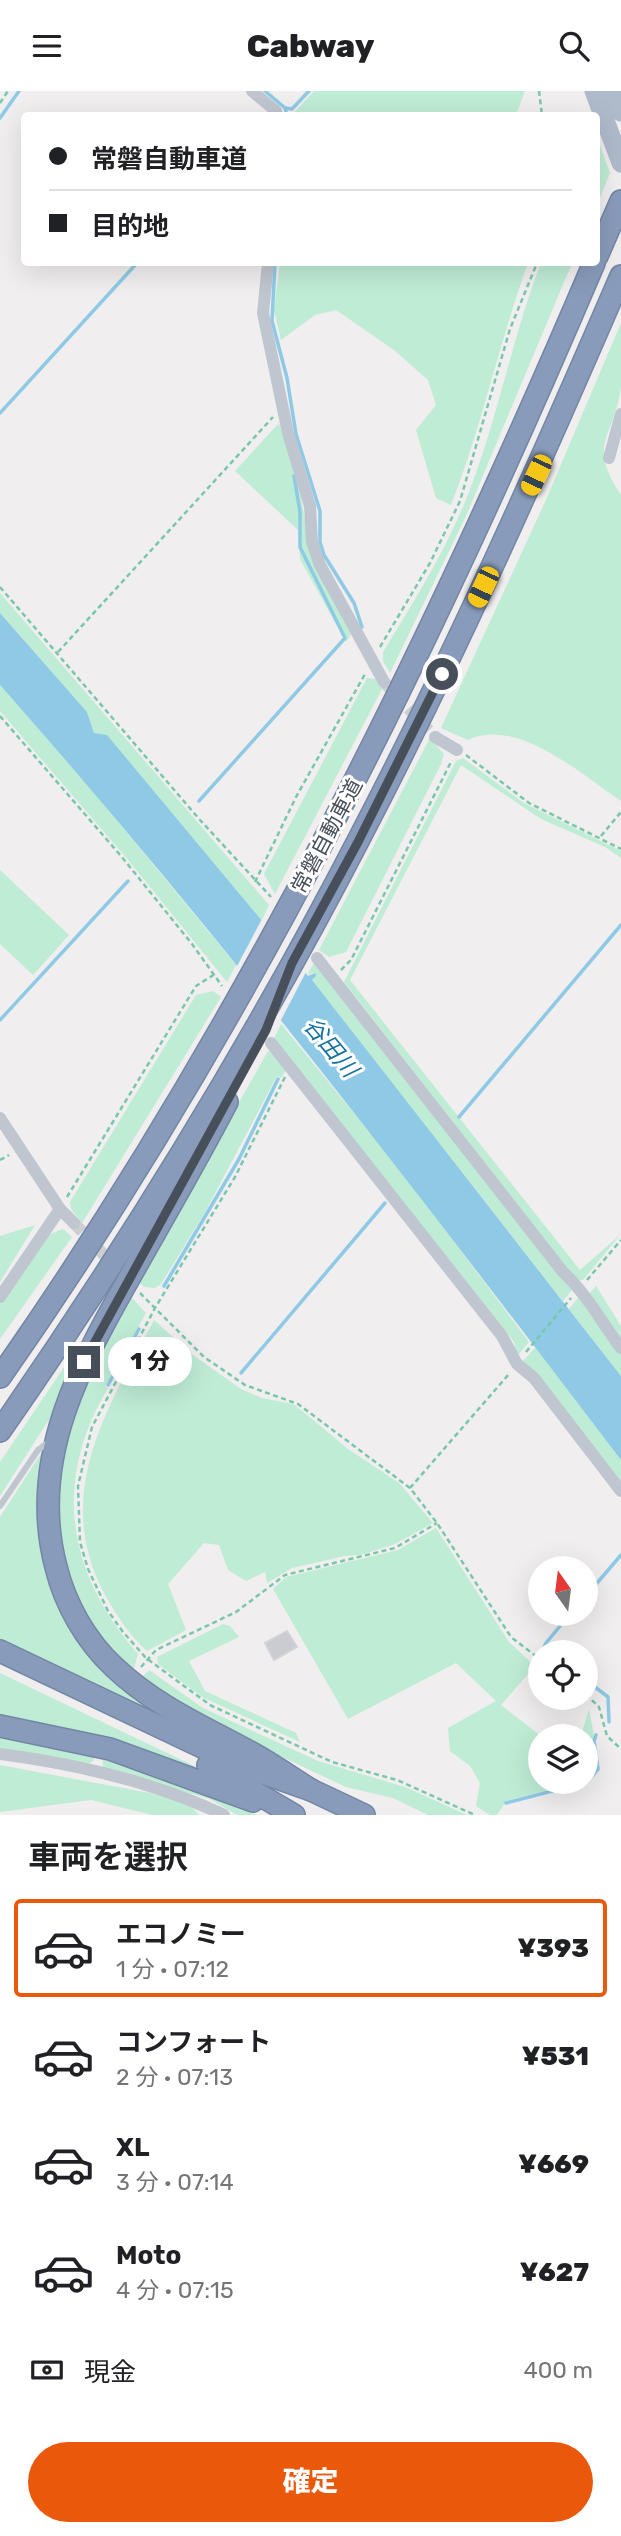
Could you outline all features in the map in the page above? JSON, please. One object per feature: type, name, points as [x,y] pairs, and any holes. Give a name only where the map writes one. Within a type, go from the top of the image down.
[{"type":"highway","points":[[600,249],[621,201]]},
{"type":"highway","name":"常磐自動車道","points":[[0,1375],[37,1325],[149,1149],[231,991],[281,923],[428,638],[509,463],[593,266]]},
{"type":"highway","name":"常磐自動車道","points":[[265,1031],[452,654],[536,475],[621,276]]},
{"type":"highway","points":[[0,1431],[74,1324],[175,1165],[265,1031]]},
{"type":"highway","points":[[265,1031],[99,1331],[73,1386],[56,1436],[48,1480],[51,1545],[64,1592],[88,1636],[111,1665],[159,1704],[248,1751],[311,1790]]},
{"type":"highway","points":[[0,1651],[240,1765],[311,1790],[364,1815]]},
{"type":"highway","points":[[0,1666],[225,1773],[293,1815]]},
{"type":"highway","points":[[0,1726],[110,1749],[293,1815]]},
{"type":"main road","points":[[594,91],[614,107],[621,163]]},
{"type":"street","points":[[252,91],[276,112]]},
{"type":"street","points":[[268,266],[263,313],[284,411],[310,506],[312,542],[320,565],[384,682]]},
{"type":"street","points":[[609,458],[621,414]]},
{"type":"street","points":[[435,737],[457,750]]},
{"type":"street","points":[[303,955],[333,978],[563,1272],[580,1288],[591,1308],[621,1348]]},
{"type":"street","points":[[265,1031],[621,1491]]},
{"type":"street","points":[[0,1118],[60,1209],[74,1223]]},
{"type":"street","points":[[0,1297],[60,1209]]},
{"type":"street","points":[[0,1754],[94,1770],[194,1801],[224,1815]]},
{"type":"lane","points":[[0,1506],[38,1450],[56,1436]]},
{"type":"path","points":[[0,103],[8,91]]},
{"type":"path","points":[[539,91],[542,112]]},
{"type":"path","points":[[256,882],[296,797],[430,563],[460,501],[510,329],[536,266]]},
{"type":"path","points":[[58,652],[272,417],[284,411]]},
{"type":"path","points":[[0,587],[271,897]]},
{"type":"path","points":[[0,717],[121,856],[231,991]]},
{"type":"path","points":[[333,978],[351,960],[457,750],[529,803],[621,849]]},
{"type":"path","points":[[601,837],[621,812]]},
{"type":"path","points":[[60,1209],[196,986],[215,974]]},
{"type":"path","points":[[291,1065],[235,1177],[155,1308],[92,1427],[78,1486],[80,1542],[88,1569],[108,1611],[146,1658],[210,1705],[332,1762],[397,1780],[475,1815]]},
{"type":"path","points":[[410,1488],[621,1240]]},
{"type":"path","points":[[135,1288],[204,1357],[245,1385],[299,1404],[410,1488],[437,1523],[511,1637],[528,1650]]},
{"type":"path","points":[[137,1673],[146,1658],[173,1639],[236,1612],[285,1575],[395,1548],[437,1523]]},
{"type":"path","points":[[598,1706],[607,1736],[621,1749]]},
{"type":"green space","points":[[314,91],[525,91],[517,112],[295,112]]},
{"type":"green space","points":[[600,145],[610,173],[600,198]]},
{"type":"green space","points":[[280,266],[527,266],[451,505],[436,498],[416,430],[436,405],[428,380],[394,350],[336,310],[315,315],[281,340],[274,310]]},
{"type":"green space","points":[[540,266],[571,266],[466,516],[390,673],[383,661],[383,652],[437,560],[465,502],[486,443]]},
{"type":"green space","points":[[621,323],[621,388],[604,452],[611,478],[621,495],[621,801],[568,764],[528,742],[507,736],[487,735],[468,740],[441,728],[545,502]]},
{"type":"green space","points":[[279,423],[300,490],[310,551],[351,635],[346,642],[300,559],[298,530],[235,471]]},
{"type":"green space","points":[[0,593],[269,905],[261,922],[107,736],[94,733],[87,712],[0,613]]},
{"type":"green space","points":[[367,678],[376,679],[382,689],[275,894],[264,874]]},
{"type":"green space","points":[[0,685],[82,778],[236,965],[227,982],[129,861],[0,711]]},
{"type":"green space","points":[[430,738],[444,754],[441,764],[346,952],[329,957],[319,950]]},
{"type":"green space","points":[[463,758],[524,803],[621,851],[621,858],[605,847],[541,819],[461,765],[350,980],[580,1270],[621,1234],[583,1280],[577,1280],[570,1272],[344,982],[456,761]]},
{"type":"green space","points":[[0,870],[69,935],[33,975],[0,944]]},
{"type":"green space","points":[[315,961],[575,1286],[563,1301],[311,980],[316,976],[314,973],[307,975]]},
{"type":"green space","points":[[213,991],[221,997],[82,1223],[71,1209],[70,1202],[196,995]]},
{"type":"green space","points":[[281,1024],[402,1172],[529,1342],[517,1356],[514,1342],[274,1038]]},
{"type":"green space","points":[[268,1051],[279,1055],[286,1070],[281,1078],[277,1076],[204,1214],[161,1284],[155,1288],[144,1287],[138,1281]]},
{"type":"green space","points":[[35,1225],[0,1282],[0,1236]]},
{"type":"green space","points":[[63,1229],[72,1237],[0,1339],[0,1304],[43,1237]]},
{"type":"green space","points":[[596,1286],[621,1326],[621,1340],[589,1294]]},
{"type":"green space","points":[[581,1294],[586,1309],[621,1354],[621,1376],[569,1309]]},
{"type":"green space","points":[[129,1295],[146,1313],[105,1387],[108,1388],[90,1423],[79,1458],[74,1492],[75,1526],[83,1559],[95,1591],[114,1623],[138,1654],[133,1672],[106,1642],[85,1611],[70,1578],[60,1543],[57,1507],[59,1470],[67,1433],[85,1382]]},
{"type":"green space","points":[[96,1320],[59,1404],[0,1496],[0,1462]]},
{"type":"green space","points":[[154,1320],[193,1355],[241,1389],[262,1398],[293,1404],[348,1449],[399,1483],[433,1523],[395,1544],[361,1555],[292,1568],[267,1583],[265,1572],[246,1581],[228,1570],[219,1545],[204,1543],[168,1584],[186,1630],[147,1651],[122,1623],[103,1591],[89,1554],[83,1519],[85,1484],[92,1451],[120,1385]]},
{"type":"green space","points":[[536,1347],[621,1460],[621,1482],[541,1378],[523,1361]]},
{"type":"green space","points":[[45,1454],[42,1505],[95,1655],[249,1757],[0,1643],[0,1517],[40,1455]]},
{"type":"green space","points":[[436,1528],[509,1642],[528,1660],[528,1674],[501,1705],[528,1726],[528,1794],[533,1794],[506,1801],[497,1815],[490,1815],[476,1806],[480,1783],[470,1766],[450,1751],[448,1728],[496,1701],[456,1663],[348,1719],[273,1589],[286,1577],[398,1550]]},
{"type":"green space","points":[[223,1624],[230,1626],[239,1637],[189,1661],[205,1691],[296,1733],[300,1742],[202,1697],[158,1664],[157,1657]]},
{"type":"green space","points":[[149,1670],[203,1708],[318,1761],[405,1787],[467,1815],[428,1815],[393,1798],[346,1787],[225,1730],[158,1694],[142,1677]]},
{"type":"green space","points":[[0,1673],[234,1785],[119,1745],[0,1717]]},
{"type":"green space","points":[[589,1710],[589,1710],[592,1724],[585,1724]]},
{"type":"green space","points":[[0,1733],[94,1755],[94,1760],[87,1765],[0,1748]]},
{"type":"green space","points":[[102,1756],[213,1794],[256,1815],[237,1815],[210,1799],[103,1769]]},
{"type":"green space","points":[[0,1765],[155,1794],[188,1803],[199,1815],[152,1815],[91,1800],[0,1812]]},
{"type":"water","name":"谷田川","points":[[0,613],[87,712],[94,733],[107,735],[308,976],[315,973],[316,976],[312,980],[621,1376],[621,1460],[318,1067],[162,874],[0,685]]},
{"type":"pier","points":[[262,919],[307,970],[279,1024],[235,970]]},
{"type":"building","points":[[287,1631],[297,1647],[274,1660],[265,1643]]},
{"type":"waterway","points":[[0,118],[19,91]]},
{"type":"waterway","points":[[265,91],[285,108],[292,109],[309,91]]},
{"type":"waterway","points":[[285,108],[286,112]]},
{"type":"waterway","points":[[0,413],[134,266]]},
{"type":"waterway","points":[[275,266],[272,321],[287,378],[296,434],[320,511],[320,542],[324,555],[354,603],[362,627]]},
{"type":"waterway","points":[[199,801],[345,638],[300,547],[300,512],[294,476]]},
{"type":"waterway","points":[[0,1020],[128,881]]},
{"type":"waterway","points":[[459,1117],[621,925]]},
{"type":"waterway","points":[[164,1286],[239,1159],[278,1079]]},
{"type":"waterway","points":[[241,1373],[385,1203]]},
{"type":"waterway","points":[[108,1385],[139,1329]]},
{"type":"waterway","points":[[598,1582],[621,1555]]},
{"type":"waterway","points":[[548,1640],[560,1626]]},
{"type":"waterway","points":[[598,1689],[608,1697],[609,1722]]},
{"type":"waterway","points":[[506,1803],[541,1794]]},
{"type":"tunnel","points":[[384,682],[435,737]]},
{"type":"tunnel","points":[[74,1223],[135,1288]]},
{"type":"route","points":[[84,1362],[266,1030],[292,963],[358,842],[442,674]]}]
